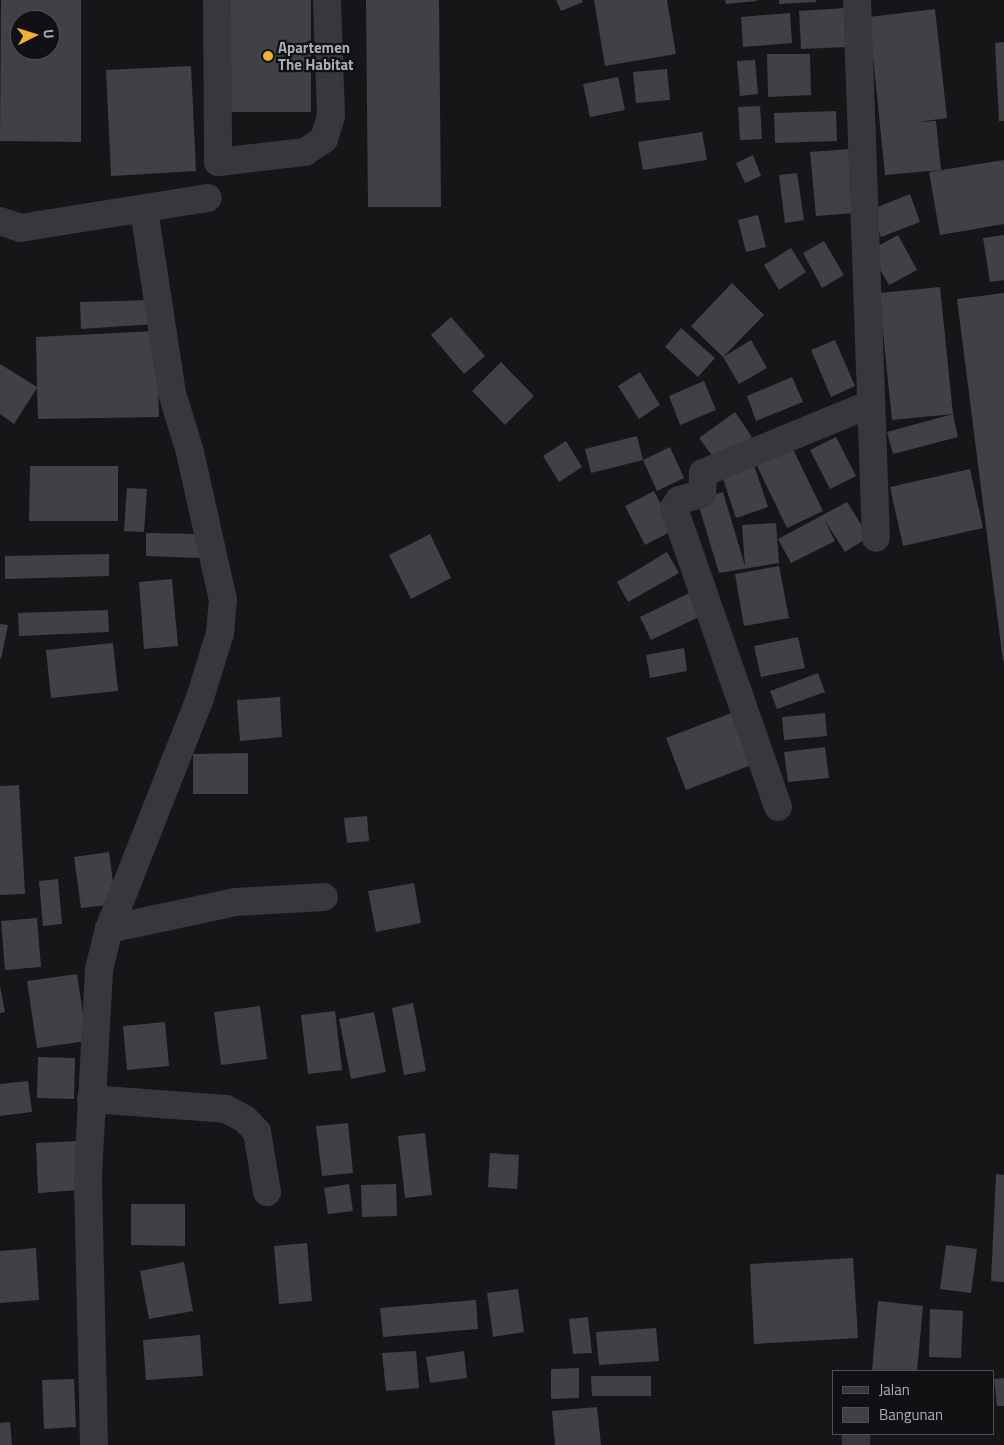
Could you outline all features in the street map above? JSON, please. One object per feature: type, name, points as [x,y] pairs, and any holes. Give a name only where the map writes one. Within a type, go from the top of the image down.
[{"type":"street","points":[[217,0],[218,162],[306,152],[324,140],[331,116],[327,0]]},
{"type":"street","points":[[857,0],[868,405],[876,538]]},
{"type":"street","points":[[0,221],[20,228],[144,210],[208,198]]},
{"type":"street","points":[[94,1445],[90,1098],[94,1008],[109,929],[200,698],[220,633],[223,600],[190,452],[172,393],[144,210]]},
{"type":"street","points":[[778,807],[674,508],[679,500],[702,494],[703,473],[868,405]]},
{"type":"street","points":[[109,929],[234,902],[324,898]]},
{"type":"street","points":[[90,1098],[226,1109],[245,1118],[257,1132],[267,1192]]},
{"type":"building","points":[[1,0],[81,0],[81,142],[0,141]]},
{"type":"building","name":"Apartemen The Habitat","points":[[226,0],[311,0],[311,112],[225,112]]},
{"type":"building","points":[[366,0],[439,0],[441,207],[368,207]]},
{"type":"building","points":[[556,0],[582,0],[583,2],[561,11]]},
{"type":"building","points":[[594,0],[667,0],[676,54],[605,66]]},
{"type":"building","points":[[725,0],[757,0],[757,1],[726,4]]},
{"type":"building","points":[[779,0],[816,0],[816,2],[779,4]]},
{"type":"building","points":[[845,8],[846,47],[801,49],[799,11]]},
{"type":"building","points":[[935,9],[947,118],[918,122],[936,121],[941,170],[885,175],[869,17]]},
{"type":"building","points":[[790,13],[792,43],[743,47],[741,17]]},
{"type":"building","points":[[1004,42],[1004,121],[999,121],[995,43]]},
{"type":"building","points":[[767,54],[810,54],[811,95],[768,97]]},
{"type":"building","points":[[755,60],[758,94],[740,96],[737,61]]},
{"type":"building","points":[[191,66],[196,171],[111,176],[106,70]]},
{"type":"building","points":[[667,69],[670,100],[636,103],[633,72]]},
{"type":"building","points":[[618,77],[625,110],[590,117],[583,84]]},
{"type":"building","points":[[760,106],[762,139],[740,140],[738,107]]},
{"type":"building","points":[[836,111],[837,141],[775,143],[774,113]]},
{"type":"building","points":[[702,132],[707,160],[643,170],[638,142]]},
{"type":"building","points":[[850,149],[855,213],[816,216],[810,152]]},
{"type":"building","points":[[753,155],[761,176],[745,183],[736,163]]},
{"type":"building","points":[[1004,160],[1004,224],[940,235],[929,172]]},
{"type":"building","points":[[797,173],[804,220],[785,223],[779,175]]},
{"type":"building","points":[[910,194],[920,222],[881,237],[870,210]]},
{"type":"building","points":[[758,215],[766,247],[746,252],[738,220]]},
{"type":"building","points":[[898,235],[917,270],[889,285],[869,251]]},
{"type":"building","points":[[1004,235],[1004,280],[990,282],[983,238]]},
{"type":"building","points":[[824,241],[844,275],[822,288],[803,253]]},
{"type":"building","points":[[791,248],[806,272],[779,290],[764,265]]},
{"type":"building","points":[[732,283],[764,315],[723,357],[691,326]]},
{"type":"building","points":[[940,287],[953,414],[892,420],[879,293]]},
{"type":"building","points":[[1004,293],[1004,661],[1003,661],[957,299]]},
{"type":"building","points":[[155,300],[156,324],[81,329],[80,302]]},
{"type":"building","points":[[451,317],[485,356],[464,374],[431,335]]},
{"type":"building","points":[[681,328],[715,358],[698,377],[665,347]]},
{"type":"building","points":[[156,331],[159,417],[38,419],[37,388],[14,424],[0,414],[0,364],[37,387],[36,337]]},
{"type":"building","points":[[751,340],[767,368],[739,384],[723,357]]},
{"type":"building","points":[[835,340],[855,386],[831,397],[811,350]]},
{"type":"building","points":[[501,362],[534,396],[505,425],[472,391]]},
{"type":"building","points":[[640,372],[660,405],[639,419],[618,386]]},
{"type":"building","points":[[792,377],[803,402],[756,421],[747,396]]},
{"type":"building","points":[[704,381],[716,410],[680,425],[669,396]]},
{"type":"building","points":[[735,412],[752,437],[717,462],[699,438]]},
{"type":"building","points":[[953,414],[958,437],[893,454],[887,432]]},
{"type":"building","points":[[637,436],[643,460],[591,473],[585,449]]},
{"type":"building","points":[[836,437],[856,476],[830,489],[810,450]]},
{"type":"building","points":[[566,441],[582,467],[559,482],[543,456]]},
{"type":"building","points":[[791,445],[823,511],[787,528],[755,462]]},
{"type":"building","points":[[670,447],[684,478],[657,491],[643,460]]},
{"type":"building","points":[[753,462],[768,507],[736,518],[721,473]]},
{"type":"building","points":[[30,466],[118,466],[118,521],[29,521]]},
{"type":"building","points":[[970,469],[983,528],[903,546],[890,487]]},
{"type":"building","points":[[127,488],[147,489],[144,532],[124,531]]},
{"type":"building","points":[[654,491],[674,530],[645,545],[625,506]]},
{"type":"building","points":[[723,492],[745,566],[742,525],[776,523],[779,563],[719,573],[697,500]]},
{"type":"building","points":[[847,502],[869,537],[845,552],[824,519],[835,541],[791,563],[778,539]]},
{"type":"building","points":[[146,533],[199,534],[199,558],[146,556]]},
{"type":"building","points":[[430,534],[451,578],[411,599],[389,555]]},
{"type":"building","points":[[667,552],[679,573],[628,602],[617,582]]},
{"type":"building","points":[[109,554],[109,576],[5,579],[5,556]]},
{"type":"building","points":[[779,566],[789,618],[744,626],[735,574]]},
{"type":"building","points":[[172,579],[178,646],[144,649],[139,582]]},
{"type":"building","points":[[689,593],[701,616],[651,640],[640,617]]},
{"type":"building","points":[[108,610],[109,632],[19,636],[18,613]]},
{"type":"building","points":[[0,624],[8,625],[1,659],[0,658]]},
{"type":"building","points":[[798,637],[805,668],[761,677],[754,646]]},
{"type":"building","points":[[113,643],[118,691],[51,698],[46,650]]},
{"type":"building","points":[[684,648],[687,671],[650,678],[646,655]]},
{"type":"building","points":[[818,673],[825,692],[777,709],[770,691]]},
{"type":"building","points":[[280,697],[282,737],[240,741],[237,700]]},
{"type":"building","points":[[734,712],[754,764],[686,790],[666,738]]},
{"type":"building","points":[[825,713],[827,736],[784,740],[782,717]]},
{"type":"building","points":[[825,747],[829,778],[788,782],[784,752]]},
{"type":"building","points":[[248,753],[248,794],[193,794],[193,754]]},
{"type":"building","points":[[19,785],[25,894],[0,895],[0,786]]},
{"type":"building","points":[[367,816],[369,841],[347,843],[344,818]]},
{"type":"building","points":[[109,852],[116,904],[81,908],[74,857]]},
{"type":"building","points":[[58,879],[62,924],[43,926],[39,881]]},
{"type":"building","points":[[414,883],[421,923],[376,932],[368,891]]},
{"type":"building","points":[[37,918],[41,967],[5,970],[1,921]]},
{"type":"building","points":[[77,974],[87,1041],[37,1048],[27,981]]},
{"type":"building","points":[[0,986],[5,1012],[0,1013]]},
{"type":"building","points":[[413,1003],[426,1071],[404,1075],[392,1008]]},
{"type":"building","points":[[260,1006],[267,1059],[221,1065],[214,1012]]},
{"type":"building","points":[[335,1011],[342,1070],[308,1074],[301,1015]]},
{"type":"building","points":[[374,1012],[386,1072],[351,1079],[339,1019]]},
{"type":"building","points":[[165,1022],[169,1066],[127,1070],[123,1026]]},
{"type":"building","points":[[38,1057],[75,1058],[74,1099],[37,1098]]},
{"type":"building","points":[[28,1081],[32,1112],[0,1116],[0,1084]]},
{"type":"building","points":[[348,1123],[353,1173],[322,1176],[316,1126]]},
{"type":"building","points":[[425,1133],[432,1195],[405,1198],[398,1136]]},
{"type":"building","points":[[78,1141],[80,1190],[38,1193],[36,1143]]},
{"type":"building","points":[[490,1153],[519,1155],[517,1189],[488,1187]]},
{"type":"building","points":[[996,1174],[1004,1175],[1004,1282],[991,1281]]},
{"type":"building","points":[[349,1184],[353,1211],[328,1214],[324,1188]]},
{"type":"building","points":[[396,1184],[397,1216],[362,1217],[361,1185]]},
{"type":"building","points":[[131,1204],[185,1204],[185,1246],[131,1245]]},
{"type":"building","points":[[307,1243],[312,1301],[279,1304],[274,1246]]},
{"type":"building","points":[[946,1245],[977,1249],[971,1293],[940,1289]]},
{"type":"building","points":[[36,1248],[39,1300],[0,1303],[0,1251]]},
{"type":"building","points":[[853,1258],[858,1338],[754,1344],[750,1264]]},
{"type":"building","points":[[184,1262],[193,1311],[149,1319],[140,1271]]},
{"type":"building","points":[[518,1289],[524,1332],[493,1337],[487,1293]]},
{"type":"building","points":[[476,1300],[478,1329],[383,1337],[380,1308]]},
{"type":"building","points":[[878,1301],[923,1306],[917,1370],[872,1370]]},
{"type":"building","points":[[930,1309],[963,1311],[961,1358],[929,1357]]},
{"type":"building","points":[[588,1317],[592,1353],[573,1354],[569,1319]]},
{"type":"building","points":[[656,1328],[659,1361],[599,1365],[596,1332]]},
{"type":"building","points":[[200,1335],[203,1376],[146,1380],[143,1340]]},
{"type":"building","points":[[416,1351],[419,1388],[386,1391],[382,1353]]},
{"type":"building","points":[[464,1351],[467,1378],[430,1383],[426,1357]]},
{"type":"building","points":[[579,1368],[579,1398],[551,1399],[551,1369]]},
{"type":"building","points":[[591,1376],[651,1376],[651,1396],[592,1396]]},
{"type":"building","points":[[1004,1378],[1004,1406],[997,1406],[994,1379]]},
{"type":"building","points":[[74,1379],[76,1427],[44,1429],[42,1380]]},
{"type":"building","points":[[597,1407],[601,1445],[555,1445],[552,1411]]},
{"type":"building","points":[[10,1422],[12,1445],[0,1445],[0,1423]]},
{"type":"place","name":"Apartemen The Habitat","points":[[268,56]]}]
